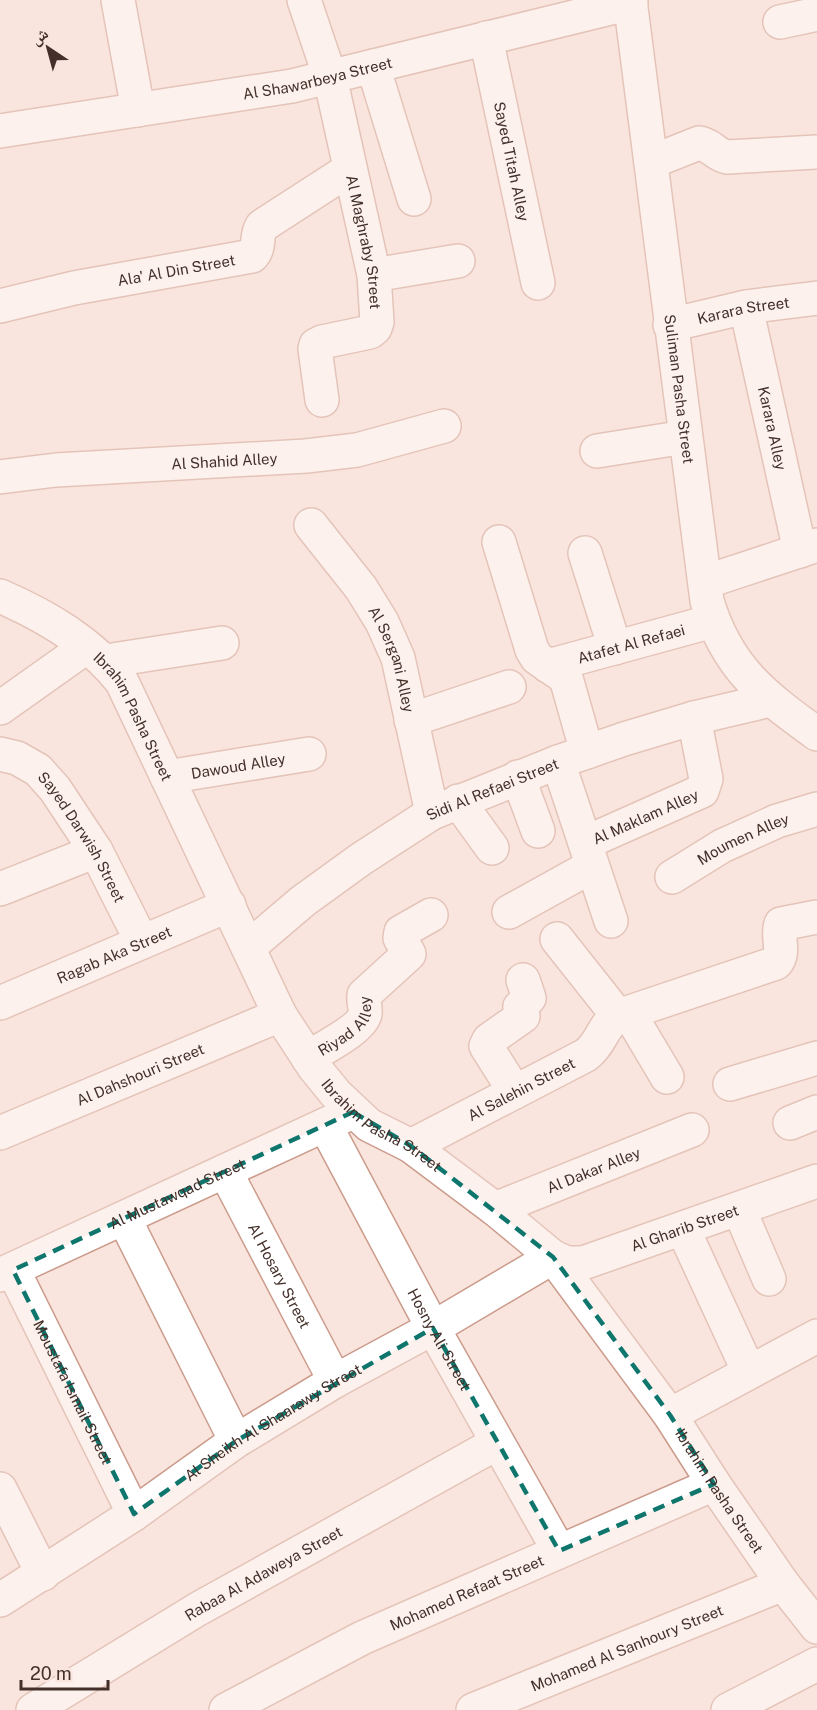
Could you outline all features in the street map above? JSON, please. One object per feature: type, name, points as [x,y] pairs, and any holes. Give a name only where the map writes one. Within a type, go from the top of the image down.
[{"type":"street","points":[[118,0],[138,110]]},
{"type":"street","name":"Al Maghraby Street","points":[[304,0],[330,77],[374,275],[377,322],[375,328],[370,332],[321,342],[315,347],[322,400]]},
{"type":"street","name":"Al Shawarbeya Street","points":[[0,131],[292,86],[631,1]]},
{"type":"street","name":"Suliman Pasha Street","points":[[631,1],[670,325],[705,582],[713,621],[725,646],[741,670],[770,700],[817,734]]},
{"type":"street","points":[[780,22],[817,14]]},
{"type":"street","name":"Sayed Titah Alley","points":[[486,39],[538,283]]},
{"type":"street","points":[[373,66],[414,199]]},
{"type":"street","points":[[651,162],[699,143],[706,144],[717,154],[727,158],[817,152]]},
{"type":"street","name":"Ala' Al Din Street","points":[[0,306],[74,288],[252,256],[256,250],[258,233],[262,226],[350,169]]},
{"type":"street","points":[[374,275],[458,261]]},
{"type":"street","name":"Karara Street","points":[[670,325],[746,307],[817,298]]},
{"type":"street","name":"Karara Alley","points":[[746,307],[809,548]]},
{"type":"street","name":"Al Shahid Alley","points":[[0,477],[56,470],[306,456],[357,450],[444,426]]},
{"type":"street","points":[[597,451],[685,437]]},
{"type":"street","name":"Al Sergani Alley","points":[[311,525],[361,588],[382,622],[398,658],[411,720],[445,807]]},
{"type":"street","points":[[499,542],[532,650],[537,658],[566,678],[573,757],[589,855],[610,921]]},
{"type":"street","points":[[705,582],[809,548]]},
{"type":"street","points":[[585,553],[615,648]]},
{"type":"street","name":"Ibrahim Pasha Street","points":[[0,596],[46,618],[96,654],[122,682],[280,1015],[308,1058],[336,1094],[339,1119],[369,1125],[411,1146],[495,1209],[553,1257],[670,1415],[783,1584],[817,1627]]},
{"type":"street","name":"Atafet Al Refaei","points":[[548,666],[713,621]]},
{"type":"street","points":[[0,708],[96,654],[222,644]]},
{"type":"street","points":[[411,720],[509,687]]},
{"type":"street","name":"Sidi Al Refaei Street","points":[[249,946],[313,894],[361,859],[445,807],[573,757],[694,718],[770,700]]},
{"type":"street","name":"Al Maklam Alley","points":[[509,912],[589,855],[702,790],[706,778],[694,718]]},
{"type":"street","name":"Sayed Darwish Street","points":[[0,754],[17,758],[38,770],[55,789],[96,850],[142,942]]},
{"type":"street","name":"Dawoud Alley","points":[[167,777],[309,754]]},
{"type":"street","points":[[518,777],[538,831]]},
{"type":"street","points":[[445,807],[492,848]]},
{"type":"street","name":"Moumen Alley","points":[[672,877],[723,846],[777,821],[817,809]]},
{"type":"street","points":[[0,889],[96,850]]},
{"type":"street","name":"Ragab Aka Street","points":[[0,1003],[229,905]]},
{"type":"street","name":"Riyad Alley","points":[[308,1058],[354,1030],[365,1014],[364,995],[409,954],[400,938],[401,932],[431,915]]},
{"type":"street","points":[[624,1015],[773,964],[780,957],[779,929],[781,924],[817,917]]},
{"type":"street","points":[[557,939],[624,1015],[667,1077]]},
{"type":"street","points":[[515,1092],[486,1046],[489,1040],[524,1016],[520,1007],[529,998],[523,980]]},
{"type":"street","name":"Al Dahshouri Street","points":[[0,1133],[280,1015]]},
{"type":"street","name":"Al Salehin Street","points":[[411,1146],[586,1055],[600,1043],[610,1022],[624,1015]]},
{"type":"street","points":[[730,1084],[817,1058]]},
{"type":"street","name":"Al Mustawqad Street","points":[[6,1273],[339,1119]]},
{"type":"street","name":"Hosny Ali Street","points":[[339,1119],[433,1328],[559,1551]]},
{"type":"street","name":"Al Dakar Alley","points":[[495,1209],[692,1130]]},
{"type":"street","name":"Al Hosary Street","points":[[225,1171],[335,1380]]},
{"type":"street","name":"Al Gharib Street","points":[[553,1257],[567,1263],[583,1263],[817,1181]]},
{"type":"street","points":[[739,1209],[769,1279]]},
{"type":"street","points":[[124,1218],[236,1441]]},
{"type":"street","points":[[683,1229],[749,1372]]},
{"type":"street","name":"Al Sheikh Al Shaarawy Street","points":[[0,1600],[134,1514],[236,1441],[335,1380],[433,1328],[553,1257]]},
{"type":"street","name":"Moustafa Ismail Street","points":[[6,1273],[134,1514]]},
{"type":"street","points":[[670,1415],[817,1336]]},
{"type":"street","name":"Rabaa Al Adaweya Street","points":[[33,1710],[198,1609],[497,1443]]},
{"type":"street","name":"Mohamed Refaat Street","points":[[226,1710],[362,1638],[714,1484]]},
{"type":"street","points":[[0,1489],[43,1574]]},
{"type":"street","name":"Mohamed Al Sanhoury Street","points":[[473,1710],[783,1584]]},
{"type":"street","points":[[728,1710],[817,1664]]},
{"type":"highlighted area","points":[[353,1112],[411,1146],[553,1257],[670,1415],[714,1484],[559,1551],[433,1328],[236,1441],[134,1514],[13,1270]]}]
